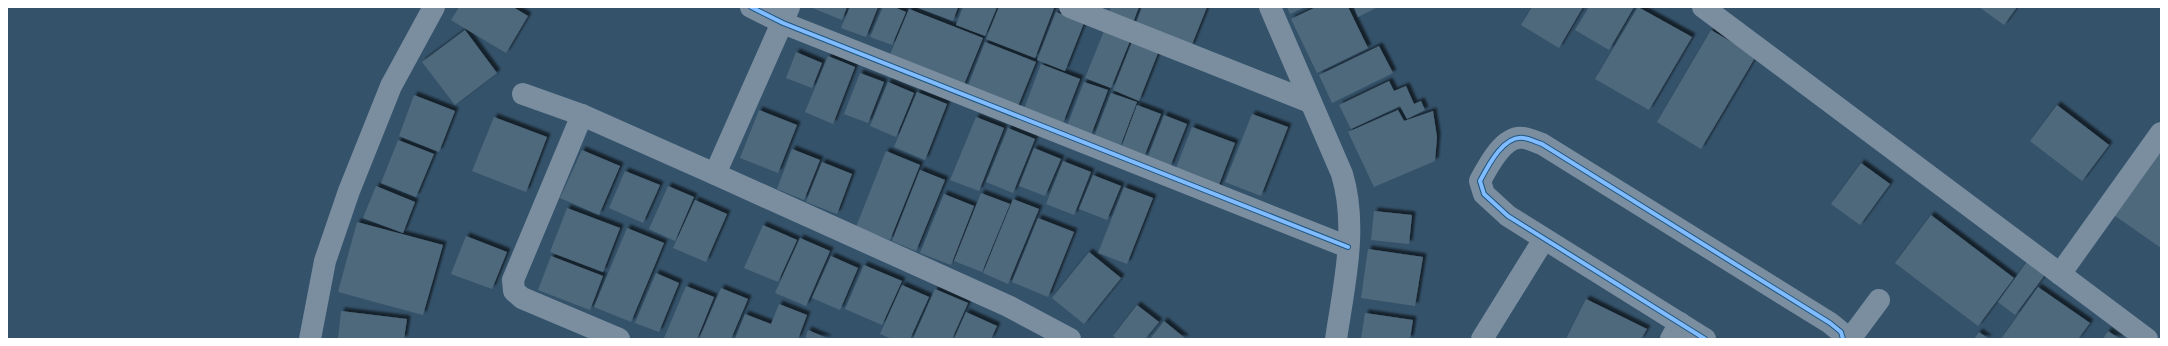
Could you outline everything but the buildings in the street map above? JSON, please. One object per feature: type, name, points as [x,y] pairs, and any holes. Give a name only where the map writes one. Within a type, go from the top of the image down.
[{"type":"street","points":[[310,339],[325,261],[348,191],[391,86],[434,7]]},
{"type":"street","points":[[751,7],[786,15],[1348,247]]},
{"type":"street","points":[[1070,7],[1310,102]]},
{"type":"street","points":[[1270,7],[1342,174],[1347,191],[1350,208],[1346,277],[1336,339]]},
{"type":"street","points":[[1703,7],[2147,339]]},
{"type":"street","points":[[715,174],[786,15]]},
{"type":"street","points":[[523,94],[582,116],[715,174],[1008,306],[1070,339]]},
{"type":"street","points":[[582,116],[521,256],[512,285],[514,291],[522,298],[618,339]]},
{"type":"street","points":[[2060,274],[2161,133]]},
{"type":"street","points":[[1705,339],[1675,331],[1544,239],[1508,216],[1484,194],[1480,181],[1497,152],[1512,140],[1523,137],[1542,144],[1830,323],[1841,332],[1843,339]]},
{"type":"street","points":[[1482,339],[1544,239]]},
{"type":"street","points":[[1850,339],[1879,300]]},
{"type":"cycle path","points":[[751,7],[783,23],[1348,247]]},
{"type":"cycle path","points":[[1705,339],[1508,216],[1484,194],[1480,181],[1487,167],[1503,146],[1517,138],[1526,138],[1542,144],[1830,323],[1841,332],[1843,339]]}]
